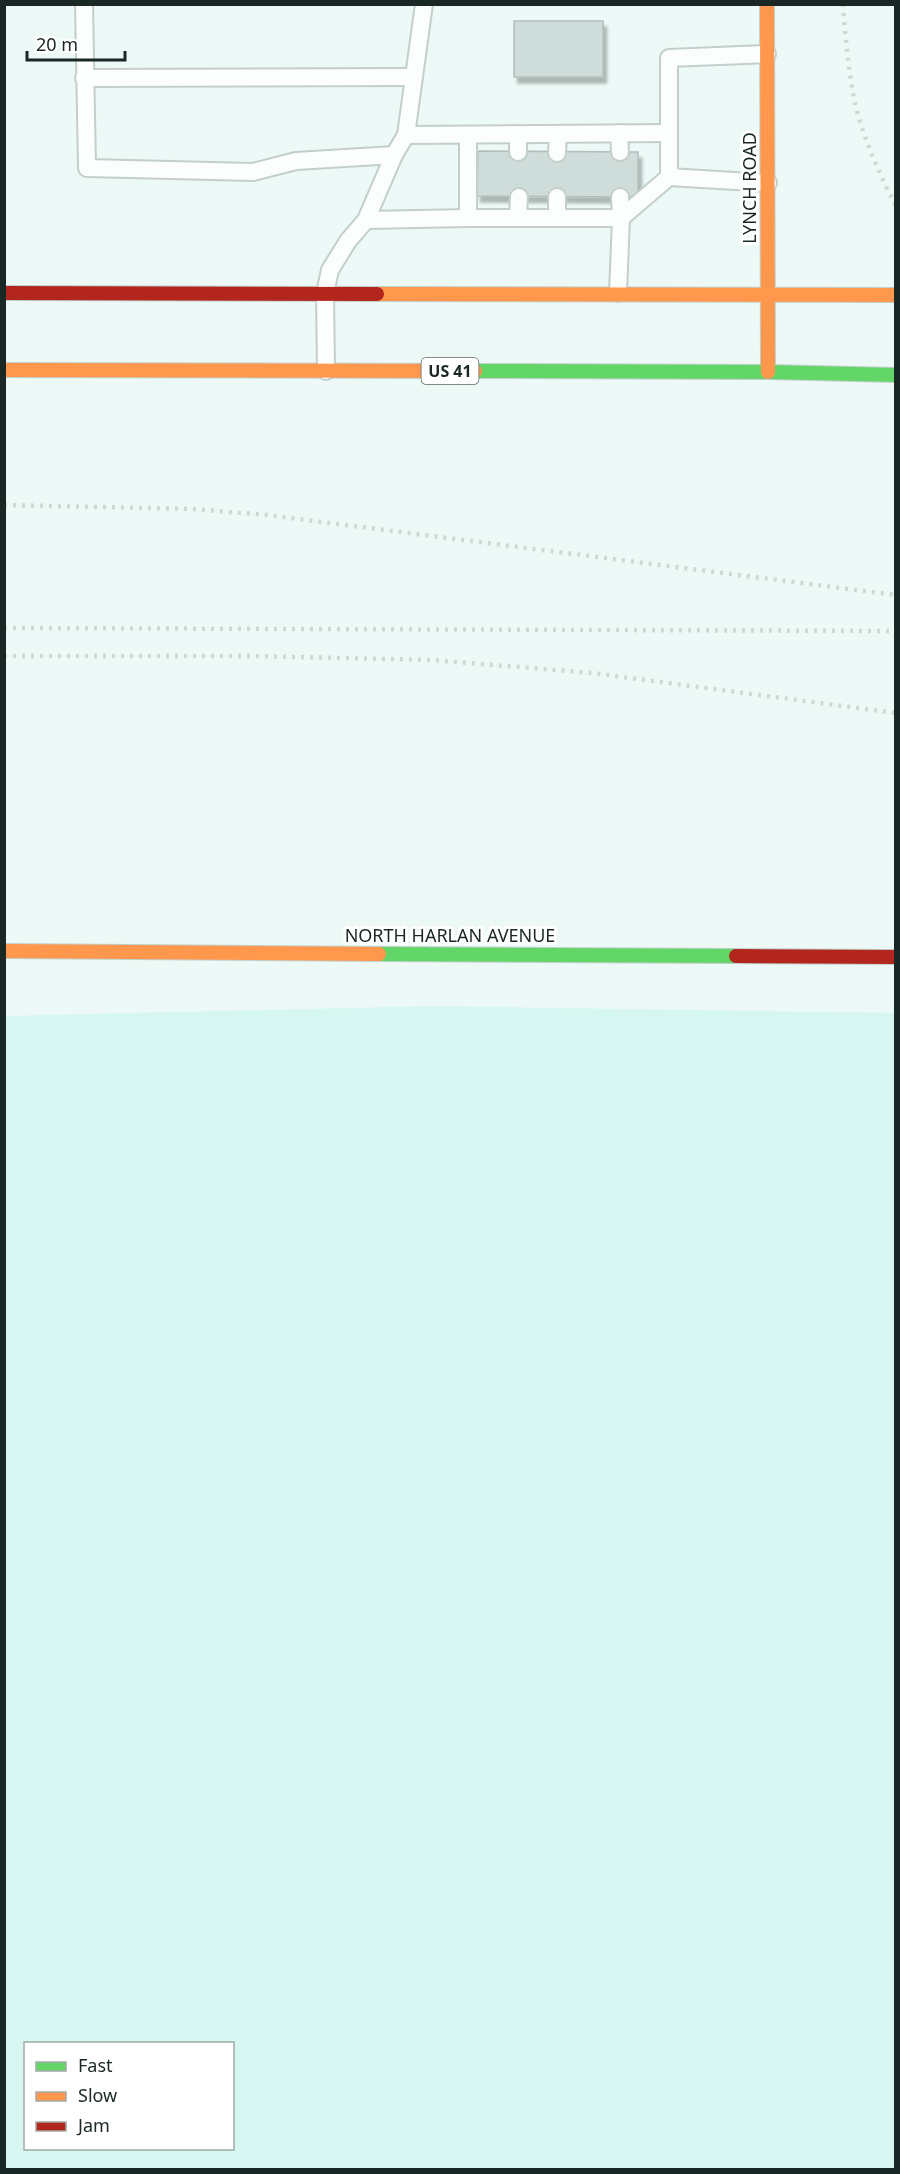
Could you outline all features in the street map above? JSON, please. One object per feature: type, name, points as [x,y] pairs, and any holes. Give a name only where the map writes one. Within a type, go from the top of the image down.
[{"type":"main road","name":"LYNCH ROAD","points":[[767,4],[768,372]]},
{"type":"main road","points":[[4,293],[896,295]]},
{"type":"main road","name":"US 41","points":[[4,370],[768,372],[896,375]]},
{"type":"main road","name":"NORTH HARLAN AVENUE","points":[[4,951],[896,957]]},
{"type":"lane","points":[[84,4],[87,168],[253,172],[296,161],[394,155]]},
{"type":"lane","points":[[326,371],[325,293],[330,270],[348,241],[366,220],[394,155],[406,135],[424,4]]},
{"type":"lane","points":[[669,177],[669,58],[767,54]]},
{"type":"lane","points":[[84,78],[414,77]]},
{"type":"lane","points":[[406,135],[669,133]]},
{"type":"lane","points":[[518,134],[518,152]]},
{"type":"lane","points":[[557,153],[558,134]]},
{"type":"lane","points":[[620,134],[620,152]]},
{"type":"lane","points":[[468,135],[468,218]]},
{"type":"lane","points":[[366,220],[621,218],[669,177],[768,183]]},
{"type":"lane","points":[[518,218],[519,197]]},
{"type":"lane","points":[[557,197],[557,218]]},
{"type":"lane","points":[[618,293],[620,197]]},
{"type":"shaded area","points":[[432,1006],[895,1013],[895,2169],[5,2169],[5,1016]]},
{"type":"building","points":[[514,21],[603,21],[603,77],[514,77]]},
{"type":"building","points":[[478,151],[638,152],[638,197],[477,196]]},
{"type":"railway","points":[[843,4],[848,60],[856,107],[870,151],[896,206]]},
{"type":"railway","points":[[4,505],[193,509],[267,515],[896,595]]},
{"type":"railway","points":[[4,628],[896,631]]},
{"type":"railway","points":[[4,656],[251,656],[433,660],[592,673],[896,713]]},
{"type":"traffic: fast","points":[[475,371],[896,375]]},
{"type":"traffic: fast","points":[[379,954],[736,956]]},
{"type":"traffic: slow","points":[[767,4],[768,372]]},
{"type":"traffic: slow","points":[[377,294],[896,295]]},
{"type":"traffic: slow","points":[[4,370],[475,371]]},
{"type":"traffic: slow","points":[[4,951],[379,954]]},
{"type":"traffic: jam","points":[[4,293],[377,294]]},
{"type":"traffic: jam","points":[[736,956],[896,957]]}]
